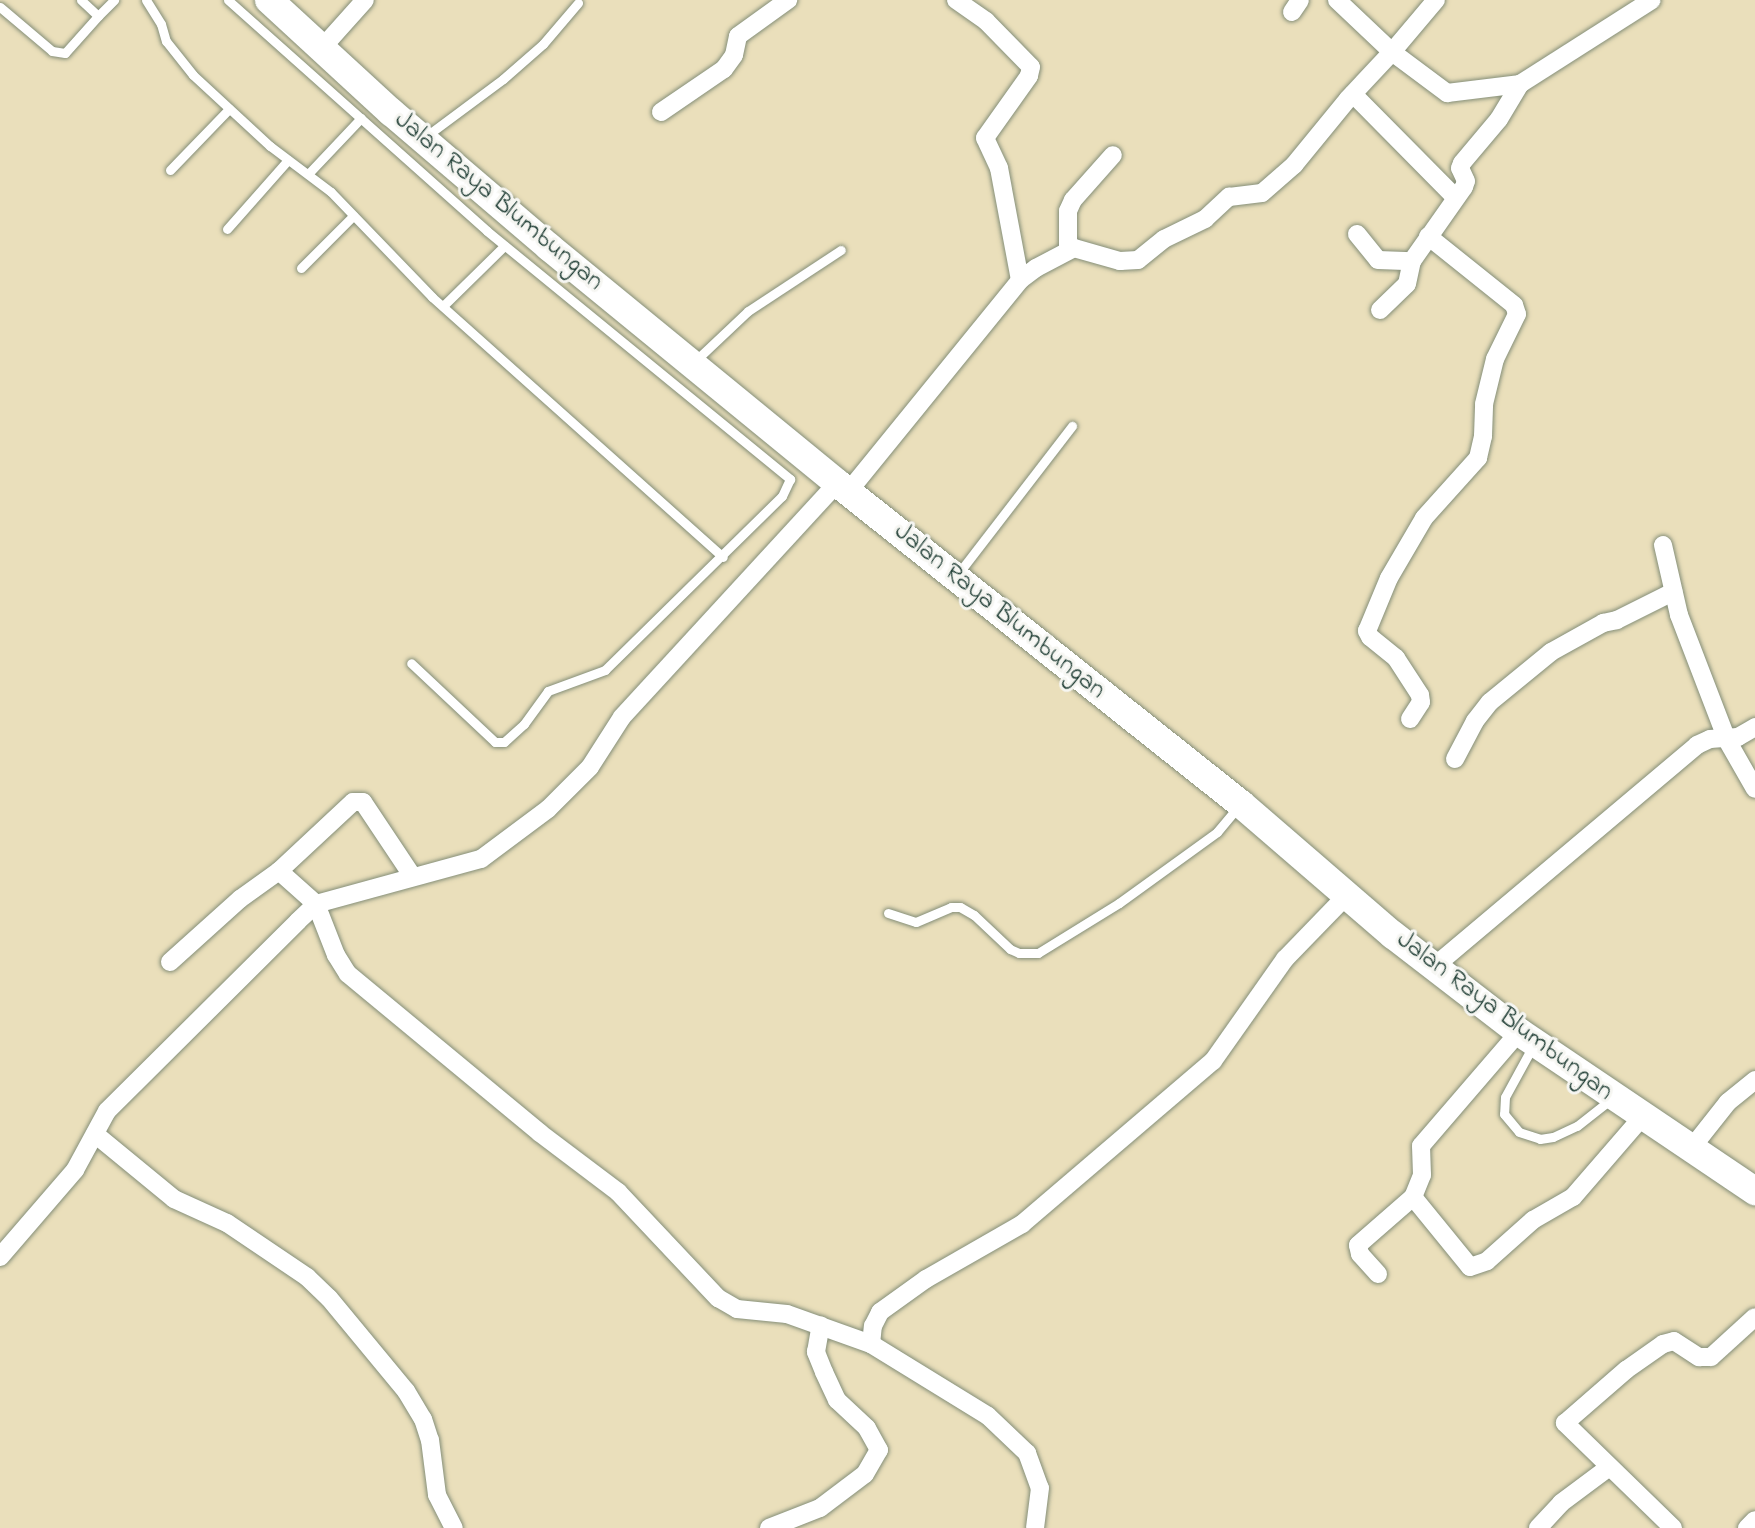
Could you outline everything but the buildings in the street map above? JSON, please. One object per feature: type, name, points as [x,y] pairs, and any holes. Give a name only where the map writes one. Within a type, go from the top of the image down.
[{"type":"main road","name":"Jalan Raya Blumbungan","points":[[269,0],[423,139],[692,365],[1241,804],[1347,895],[1527,1038],[1690,1150],[1751,1181]]},
{"type":"street","points":[[322,48],[365,0]]},
{"type":"street","points":[[661,112],[724,69],[734,55],[738,36],[788,0]]},
{"type":"street","points":[[957,0],[986,21],[1031,67],[1029,76],[985,138],[999,168],[1020,280]]},
{"type":"street","points":[[1337,0],[1392,52],[1447,93],[1520,84],[1652,0]]},
{"type":"street","points":[[0,1257],[75,1170],[107,1111],[316,904],[481,859],[548,809],[590,767],[622,717],[843,488],[1020,280],[1068,249],[1120,261],[1138,260],[1164,239],[1214,213],[1229,197],[1262,193],[1294,165],[1436,0]]},
{"type":"street","points":[[1380,310],[1407,284],[1412,261],[1466,181],[1460,173],[1462,163],[1499,119],[1520,84]]},
{"type":"street","points":[[1353,94],[1455,197]]},
{"type":"street","points":[[1068,249],[1068,211],[1073,200],[1113,155]]},
{"type":"street","points":[[1357,234],[1378,260],[1412,261]]},
{"type":"street","points":[[1410,719],[1421,702],[1420,695],[1396,658],[1367,631],[1389,578],[1424,518],[1478,458],[1483,436],[1484,404],[1495,359],[1517,314],[1514,305],[1428,236]]},
{"type":"street","points":[[1663,545],[1679,615],[1727,740],[1755,789]]},
{"type":"street","points":[[1455,759],[1475,721],[1490,702],[1551,652],[1603,623],[1617,620],[1673,592]]},
{"type":"street","points":[[1436,965],[1697,745],[1710,739],[1727,740],[1755,727]]},
{"type":"street","points":[[170,962],[240,899],[279,871],[353,802],[363,802],[413,877]]},
{"type":"street","points":[[279,871],[316,904],[336,955],[348,974],[540,1133],[607,1181],[718,1298],[737,1309],[787,1314],[871,1344],[988,1416],[1027,1453],[1040,1488],[1035,1528]]},
{"type":"street","points":[[871,1344],[873,1326],[880,1312],[926,1279],[1022,1224],[1213,1061],[1285,959],[1347,895]]},
{"type":"street","points":[[1378,1274],[1360,1254],[1358,1245],[1413,1197],[1422,1175],[1421,1146],[1426,1138],[1527,1038]]},
{"type":"street","points":[[1690,1150],[1728,1102],[1755,1080]]},
{"type":"street","points":[[1413,1197],[1470,1267],[1487,1261],[1533,1220],[1573,1197],[1642,1117]]},
{"type":"street","points":[[95,1134],[174,1199],[227,1223],[307,1277],[329,1298],[406,1391],[423,1419],[430,1440],[437,1495],[454,1528]]},
{"type":"street","points":[[1673,1528],[1565,1427],[1568,1419],[1663,1344],[1674,1341],[1699,1357],[1711,1357],[1755,1317]]},
{"type":"street","points":[[769,1528],[820,1508],[865,1474],[879,1450],[867,1428],[837,1400],[824,1372],[816,1352],[821,1325]]},
{"type":"street","points":[[1538,1528],[1561,1503],[1608,1468]]},
{"type":"street","points":[[1747,1528],[1755,1520]]},
{"type":"lane","points":[[81,0],[98,16]]},
{"type":"lane","points":[[0,7],[52,51],[65,53],[114,0]]},
{"type":"lane","points":[[146,0],[175,55],[229,109],[308,174],[443,306],[723,557]]},
{"type":"lane","points":[[228,0],[504,246],[790,479],[782,496],[723,557],[605,670],[548,691],[524,724],[504,742],[495,742],[411,663]]},
{"type":"lane","points":[[423,139],[503,79],[543,44],[578,3]]},
{"type":"lane","points":[[170,170],[229,109]]},
{"type":"lane","points":[[308,174],[361,118]]},
{"type":"lane","points":[[227,229],[288,160]]},
{"type":"lane","points":[[301,268],[353,216]]},
{"type":"lane","points":[[443,306],[504,246]]},
{"type":"lane","points":[[692,365],[748,311],[841,250]]},
{"type":"lane","points":[[956,576],[1072,426]]},
{"type":"lane","points":[[888,913],[916,922],[951,907],[960,907],[974,915],[1010,949],[1027,954],[1038,953],[1119,903],[1217,832],[1241,804]]},
{"type":"lane","points":[[1527,1038],[1505,1097],[1504,1114],[1519,1132],[1540,1139],[1553,1137],[1577,1126],[1613,1098]]}]
